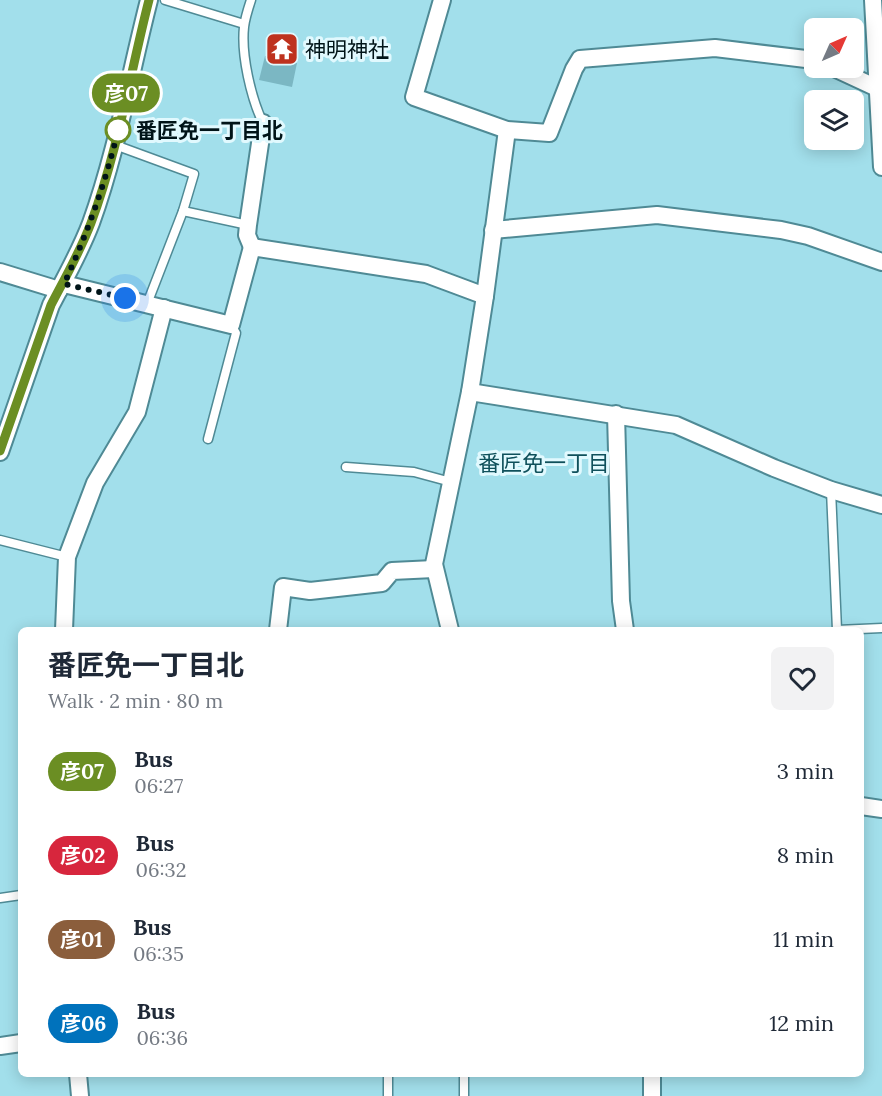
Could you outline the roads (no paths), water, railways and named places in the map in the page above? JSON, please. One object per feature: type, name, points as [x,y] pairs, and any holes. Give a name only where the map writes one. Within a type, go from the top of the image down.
[{"type":"street","points":[[0,452],[51,305],[91,223],[115,145],[149,0]]},
{"type":"street","points":[[442,0],[414,97],[507,130],[549,133],[580,59],[715,48],[804,59]]},
{"type":"street","points":[[873,0],[882,166]]},
{"type":"street","points":[[858,78],[879,87]]},
{"type":"street","points":[[0,272],[231,325],[252,247],[247,235],[263,123]]},
{"type":"street","points":[[449,627],[434,564],[470,392],[507,130]]},
{"type":"street","points":[[493,230],[657,215],[781,230],[808,236],[882,262]]},
{"type":"street","points":[[252,247],[426,274],[485,296]]},
{"type":"street","points":[[64,627],[67,557],[95,483],[137,412],[164,308]]},
{"type":"street","points":[[470,392],[676,425],[774,468],[831,490],[882,505]]},
{"type":"street","points":[[616,414],[621,591],[625,627]]},
{"type":"street","points":[[278,627],[283,587],[310,591],[382,583],[392,571],[434,569]]},
{"type":"street","points":[[864,806],[882,809]]},
{"type":"street","points":[[0,1046],[18,1043]]},
{"type":"street","points":[[78,1077],[80,1096]]},
{"type":"street","points":[[652,1077],[652,1096]]},
{"type":"lane","points":[[165,0],[244,24]]},
{"type":"lane","points":[[251,0],[244,24],[243,44],[263,123]]},
{"type":"lane","points":[[115,145],[194,174],[183,211],[147,304]]},
{"type":"lane","points":[[183,211],[248,225]]},
{"type":"lane","points":[[208,439],[236,333],[231,325]]},
{"type":"lane","points":[[346,467],[414,472],[451,482]]},
{"type":"lane","points":[[831,490],[837,627]]},
{"type":"lane","points":[[0,540],[67,557]]},
{"type":"lane","points":[[864,629],[882,628]]},
{"type":"lane","points":[[0,898],[18,895]]},
{"type":"lane","points":[[387,1077],[388,1096]]},
{"type":"lane","points":[[464,1077],[464,1096]]},
{"type":"place","name":"神明神社","points":[[282,49]]},
{"type":"place","name":"番匠免一丁目北","points":[[118,130]]},
{"type":"district","name":"番匠免一丁目","points":[[544,463]]}]
